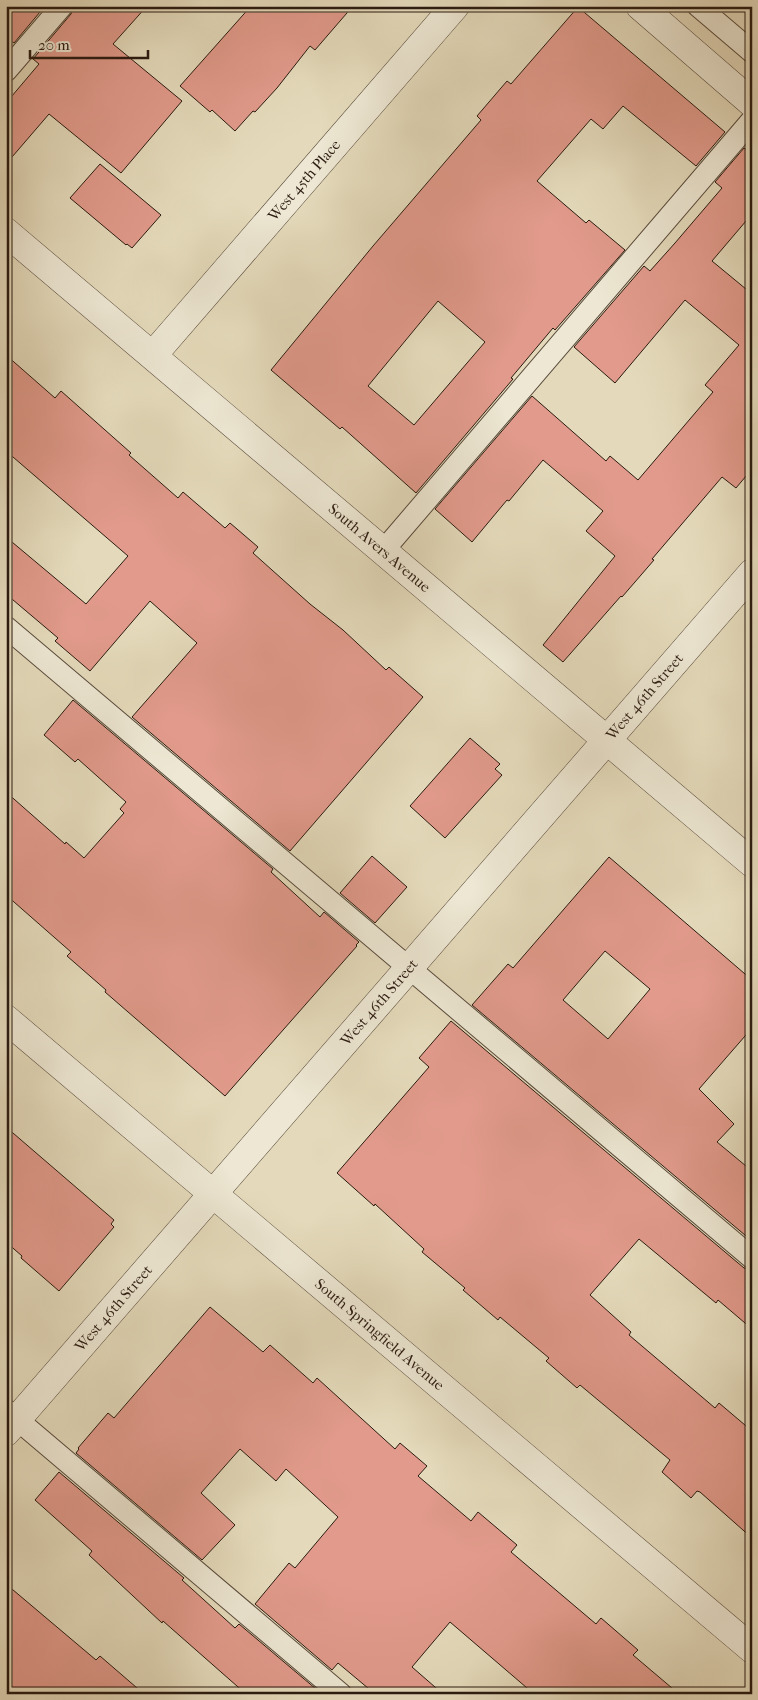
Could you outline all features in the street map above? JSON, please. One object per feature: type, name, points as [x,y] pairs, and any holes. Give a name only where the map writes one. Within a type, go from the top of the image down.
[{"type":"street","name":"West 45th Place","points":[[153,355],[455,6]]},
{"type":"street","points":[[640,6],[752,103]]},
{"type":"street","name":"South Avers Avenue","points":[[6,232],[752,863]]},
{"type":"street","name":"West 46th Street","points":[[10,1420],[213,1194],[752,573]]},
{"type":"street","name":"South Springfield Avenue","points":[[6,1019],[752,1649]]},
{"type":"lane","points":[[6,71],[62,6]]},
{"type":"lane","points":[[698,6],[752,52]]},
{"type":"lane","points":[[383,551],[752,120]]},
{"type":"lane","points":[[6,627],[752,1258]]},
{"type":"lane","points":[[10,1420],[341,1694]]},
{"type":"building","points":[[6,6],[45,6],[14,43],[6,37]]},
{"type":"building","points":[[74,6],[147,6],[113,44],[182,101],[121,173],[49,114],[6,164],[6,103],[39,64],[33,59],[71,14]]},
{"type":"building","points":[[251,6],[353,6],[315,50],[310,46],[277,88],[235,131],[212,110],[210,112],[180,86]]},
{"type":"building","points":[[578,7],[725,132],[696,166],[623,106],[603,129],[591,119],[537,181],[586,223],[589,220],[625,250],[555,330],[553,328],[511,378],[513,379],[416,493],[342,427],[340,429],[271,370],[373,246],[481,120],[477,116],[507,81],[511,84]],"holes":[[[438,301],[485,342],[414,425],[368,386]]]},
{"type":"building","points":[[744,148],[752,153],[752,214],[712,261],[752,294],[752,469],[736,488],[722,477],[652,559],[654,560],[563,662],[543,645],[615,556],[586,531],[603,511],[543,460],[472,542],[435,509],[532,396],[606,461],[610,456],[638,480],[713,392],[705,385],[739,345],[685,300],[615,383],[574,347],[644,266],[650,271],[722,188],[715,182]]},
{"type":"building","points":[[100,164],[161,215],[132,248],[70,198]]},
{"type":"building","points":[[6,355],[55,398],[61,391],[178,498],[183,492],[225,528],[230,523],[258,547],[253,553],[310,604],[343,630],[386,670],[389,667],[423,697],[290,851],[132,717],[197,643],[150,601],[90,671],[55,641],[58,638],[6,594],[6,537],[86,604],[128,556],[6,451]]},
{"type":"building","points":[[73,700],[273,869],[271,872],[320,917],[324,912],[359,942],[225,1096],[105,992],[106,990],[67,956],[71,952],[6,895],[6,792],[65,844],[66,842],[84,858],[124,813],[120,809],[126,802],[78,759],[75,762],[44,735]]},
{"type":"building","points":[[470,738],[500,764],[495,769],[502,775],[445,838],[410,806]]},
{"type":"building","points":[[372,856],[407,887],[375,923],[340,893]]},
{"type":"building","points":[[609,857],[752,980],[752,1028],[699,1089],[734,1124],[717,1142],[752,1171],[752,1241],[472,1005],[508,964],[513,968]],"holes":[[[605,951],[650,989],[608,1039],[563,1000]]]},
{"type":"building","points":[[451,1021],[744,1268],[752,1270],[752,1329],[718,1300],[716,1303],[639,1239],[590,1295],[631,1332],[629,1335],[715,1408],[719,1403],[752,1431],[752,1538],[700,1492],[697,1491],[691,1498],[662,1472],[670,1460],[580,1385],[577,1388],[546,1361],[549,1358],[500,1317],[498,1320],[463,1290],[465,1288],[422,1252],[424,1249],[375,1204],[374,1206],[337,1173],[429,1067],[419,1058]]},
{"type":"building","points":[[6,1127],[114,1220],[111,1224],[114,1227],[59,1291],[21,1258],[22,1256],[6,1242]]},
{"type":"building","points":[[210,1307],[263,1352],[270,1345],[313,1383],[317,1378],[395,1449],[400,1443],[427,1466],[418,1476],[471,1521],[478,1512],[517,1545],[511,1552],[596,1624],[601,1618],[638,1650],[633,1655],[679,1694],[534,1694],[450,1622],[412,1667],[443,1694],[375,1694],[338,1663],[332,1670],[255,1604],[289,1563],[295,1568],[338,1517],[286,1469],[276,1481],[240,1449],[201,1493],[235,1525],[202,1560],[76,1453],[78,1448],[108,1413],[114,1418]]},
{"type":"building","points":[[59,1472],[184,1578],[182,1580],[235,1628],[239,1624],[316,1689],[313,1694],[246,1694],[163,1621],[162,1623],[89,1555],[92,1551],[35,1500]]},
{"type":"building","points":[[6,1584],[96,1660],[100,1656],[144,1694],[6,1694]]}]
